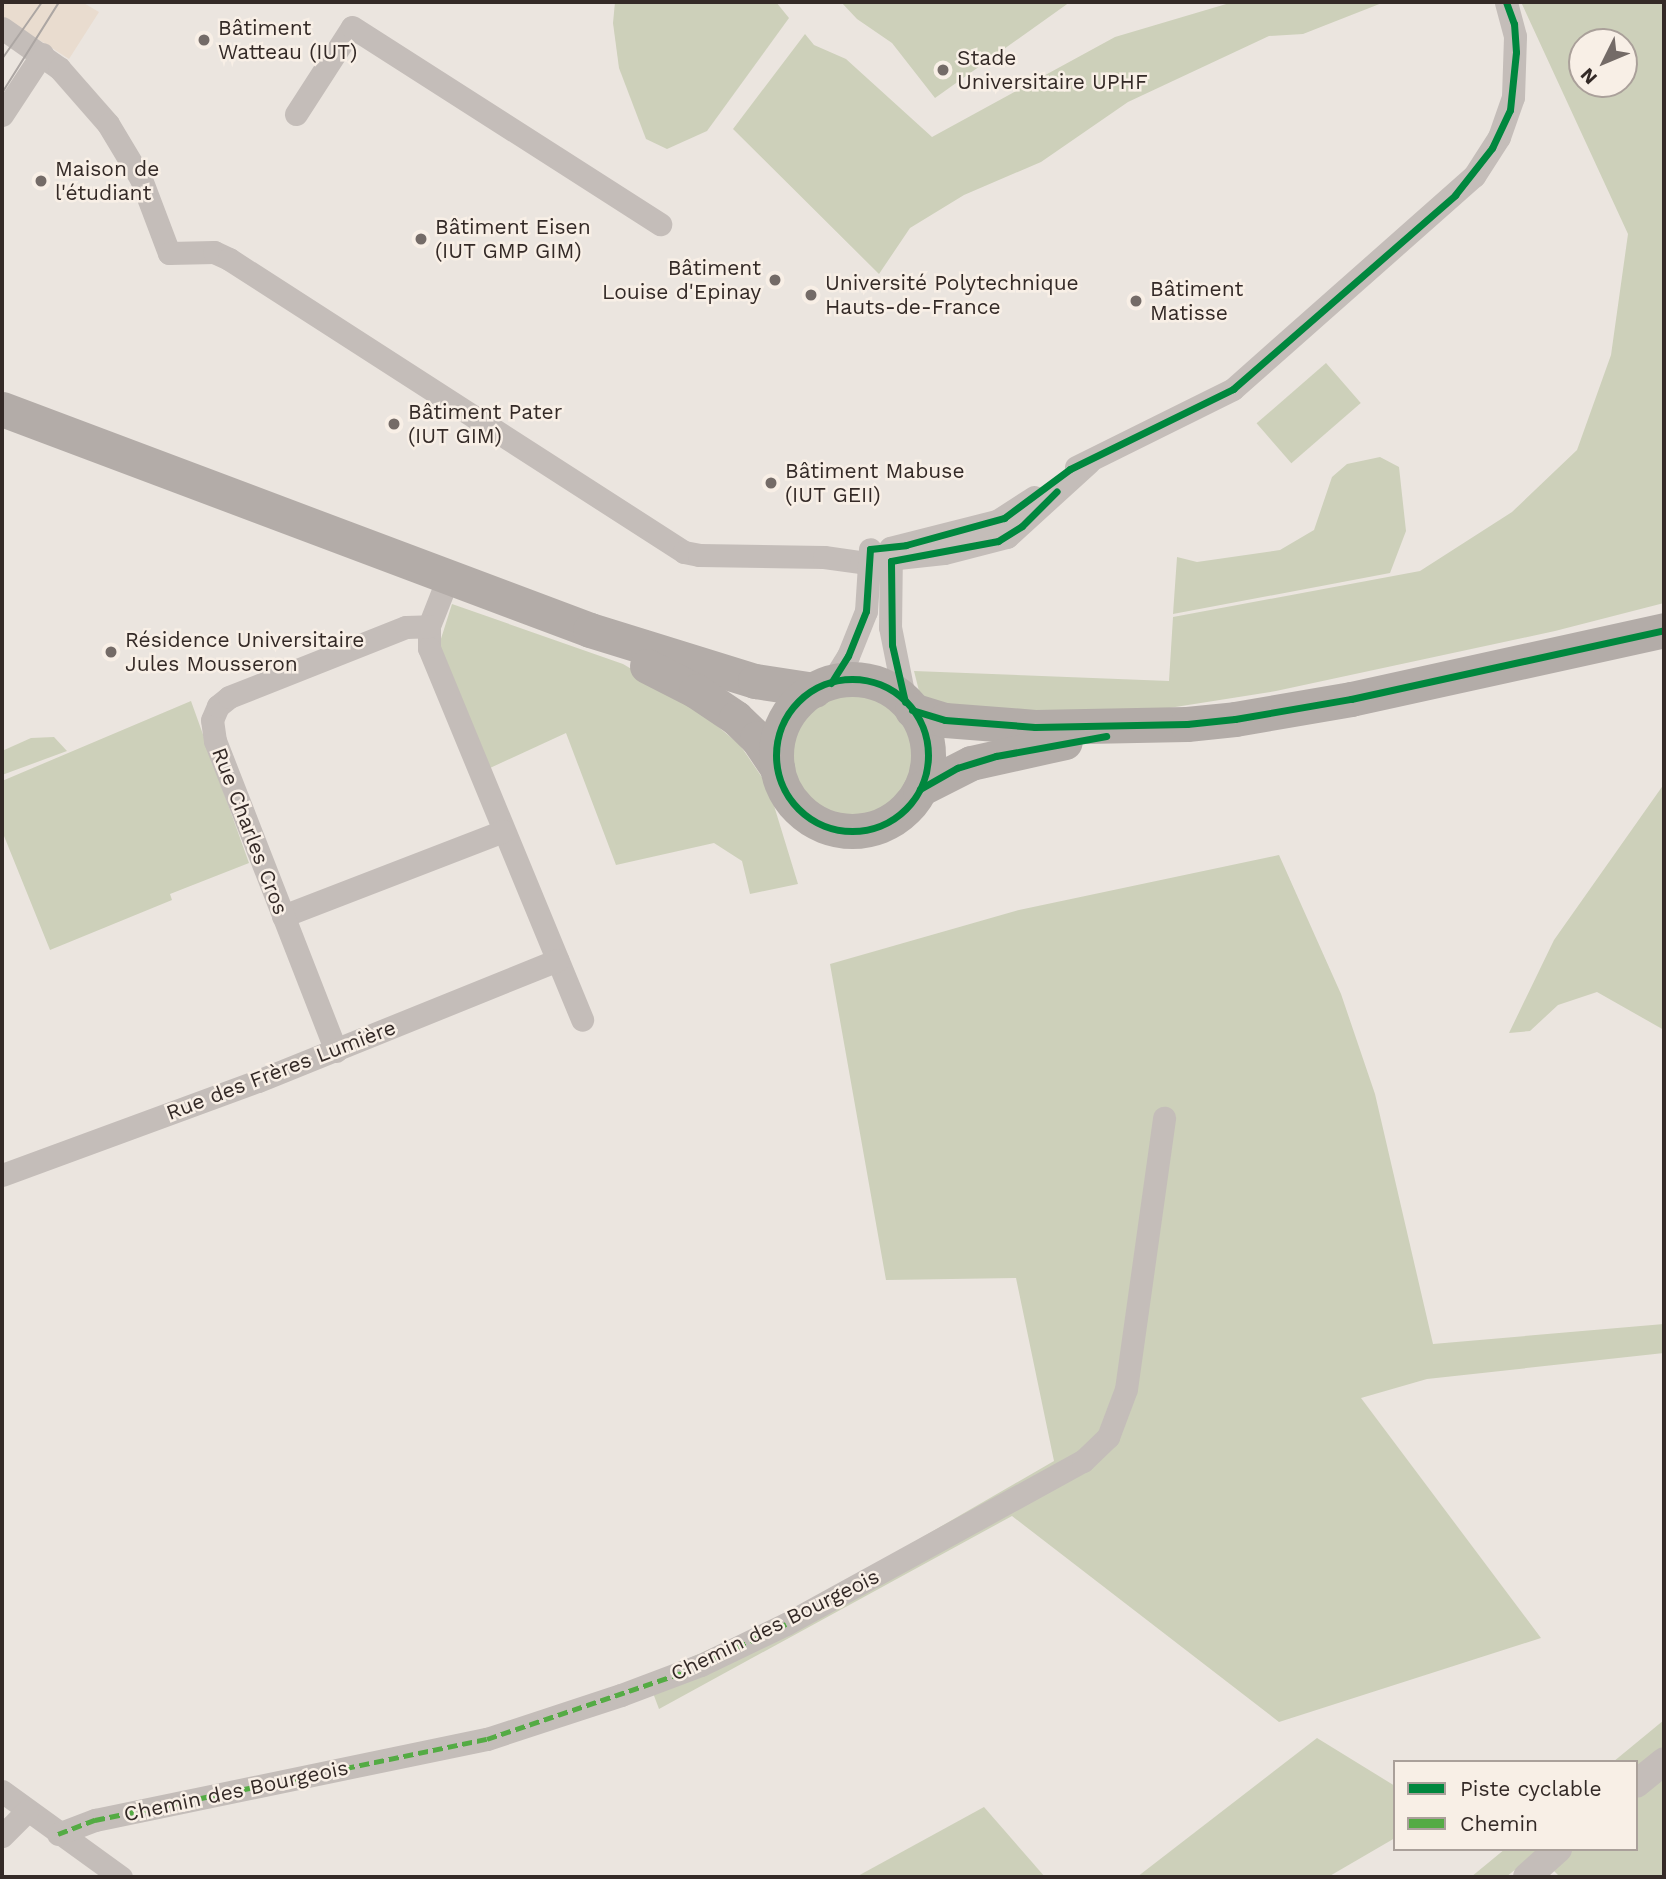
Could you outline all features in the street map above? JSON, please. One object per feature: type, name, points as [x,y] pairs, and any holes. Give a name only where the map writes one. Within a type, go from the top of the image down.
[{"type":"main road","points":[[2,409],[590,630],[755,681],[822,686],[852,679],[874,683],[909,706],[945,720],[1035,727],[1188,724]]},
{"type":"main road","points":[[2,423],[444,588],[680,682],[736,718],[757,738],[777,768],[785,790],[799,809],[818,823],[841,830],[864,830],[887,823],[906,809],[920,789],[928,752],[923,730],[909,706]]},
{"type":"main road","points":[[1617,639],[1664,622]]},
{"type":"main road","points":[[920,789],[957,768],[1005,753],[1188,724],[1258,716],[1351,699],[1664,630]]},
{"type":"main road","points":[[777,768],[777,745],[783,723],[796,704],[822,686]]},
{"type":"street","points":[[3,31],[41,54],[89,101],[125,150],[147,193],[169,253],[214,252],[229,259],[684,552],[699,555],[824,557],[944,554],[1007,537],[1088,462],[1233,389],[1474,176],[1499,137],[1513,97],[1516,36],[1506,2]]},
{"type":"street","points":[[296,114],[352,27],[660,223]]},
{"type":"street","points":[[2,114],[41,54]]},
{"type":"street","points":[[822,686],[848,656],[866,611],[880,555]]},
{"type":"street","points":[[880,555],[892,645],[909,706]]},
{"type":"street","points":[[444,588],[429,626],[429,648],[582,1020]]},
{"type":"street","name":"Rue Charles Cros","points":[[336,1051],[212,734],[214,712],[223,700],[241,692],[406,627],[429,626]]},
{"type":"street","points":[[283,916],[503,831]]},
{"type":"street","name":"Rue des Frères Lumière","points":[[2,1175],[336,1051],[557,960]]},
{"type":"street","name":"Chemin des Bourgeois","points":[[58,1833],[94,1820],[487,1739],[621,1695],[701,1665],[786,1624],[1083,1461],[1108,1437],[1126,1389],[1164,1118]]},
{"type":"street","points":[[1638,1781],[1664,1761]]},
{"type":"street","points":[[2,1791],[121,1877]]},
{"type":"street","points":[[2,1836],[27,1811]]},
{"type":"street","points":[[1527,1877],[1556,1851]]},
{"type":"green space","points":[[615,2],[776,2],[789,18],[707,131],[667,149],[646,139],[619,68],[613,23]]},
{"type":"green space","name":"Stade Universitaire UPHF","points":[[841,2],[1070,2],[935,98],[892,43],[857,19]]},
{"type":"green space","points":[[1233,2],[1382,3],[1303,34],[1269,36],[1128,102],[1041,162],[964,195],[910,228],[879,274],[733,129],[805,34],[814,45],[846,59],[932,137],[1115,37]]},
{"type":"green space","points":[[1521,2],[1664,2],[1664,603],[1555,631],[1276,691],[1150,711],[951,710],[920,695],[914,671],[1169,681],[1173,617],[1420,571],[1512,512],[1577,450],[1611,355],[1628,234]]},
{"type":"green space","points":[[1326,363],[1361,403],[1291,463],[1257,423]]},
{"type":"green space","points":[[1380,457],[1399,467],[1406,531],[1390,573],[1173,614],[1177,557],[1197,562],[1280,550],[1314,530],[1332,477],[1347,464]]},
{"type":"green space","points":[[452,604],[623,664],[692,705],[740,745],[768,786],[798,884],[750,894],[742,861],[714,843],[616,865],[566,733],[490,768],[439,645]]},
{"type":"green space","points":[[852,694],[875,699],[895,712],[908,732],[913,755],[908,778],[895,798],[875,811],[852,816],[829,811],[809,798],[796,778],[791,755],[796,732],[809,712],[829,699]]},
{"type":"green space","points":[[191,701],[249,863],[170,894],[172,900],[50,950],[2,831],[2,781]]},
{"type":"green space","points":[[54,737],[67,751],[2,775],[2,751],[31,738]]},
{"type":"green space","points":[[1664,784],[1664,1030],[1597,992],[1558,1005],[1530,1031],[1509,1033],[1554,940]]},
{"type":"green space","points":[[1279,855],[1341,994],[1375,1094],[1433,1344],[1664,1324],[1664,1353],[1427,1379],[1361,1398],[1541,1638],[1279,1722],[1012,1516],[659,1709],[647,1677],[793,1612],[1054,1461],[1016,1278],[886,1280],[830,964],[1019,910]]},
{"type":"green space","points":[[1664,1720],[1664,1877],[1560,1877],[1536,1853],[1506,1877],[1471,1877],[1503,1851],[1638,1851],[1638,1760],[1615,1760]]},
{"type":"green space","points":[[1317,1738],[1393,1785],[1393,1839],[1328,1877],[1137,1877]]},
{"type":"green space","points":[[984,1807],[1045,1877],[856,1877]]},
{"type":"shaded area","points":[[2,2],[82,2],[99,12],[69,59],[2,16]]},
{"type":"tram line","points":[[2,59],[42,2]]},
{"type":"tram line","points":[[2,93],[59,2]]},
{"type":"marked path","points":[[58,1834],[95,1820],[487,1739],[682,1673],[786,1624]]},
{"type":"cycle path","points":[[831,683],[848,656],[866,611],[870,549],[906,545],[1004,518],[1070,469],[1233,389],[1455,195],[1492,148],[1510,110],[1516,52],[1514,24],[1506,2]]},
{"type":"cycle path","points":[[905,702],[892,645],[891,561],[998,541],[1022,526],[1057,491]]},
{"type":"cycle path","points":[[912,710],[945,720],[1035,727],[1187,724],[1235,719],[1351,699],[1664,630]]},
{"type":"cycle path","points":[[852,679],[881,685],[906,701],[922,726],[928,755],[922,784],[906,809],[881,825],[852,831],[823,825],[798,809],[782,784],[776,755],[782,726],[798,701],[823,685],[852,679]]},
{"type":"cycle path","points":[[920,789],[957,768],[996,756],[1106,736]]},
{"type":"place","name":"Bâtiment Watteau (IUT)","points":[[204,40]]},
{"type":"place","name":"Stade Universitaire UPHF","points":[[943,70]]},
{"type":"place","name":"Maison de l'étudiant","points":[[41,181]]},
{"type":"place","name":"Bâtiment Eisen (IUT GMP GIM)","points":[[421,239]]},
{"type":"place","name":"Bâtiment Louise d'Epinay","points":[[775,280]]},
{"type":"place","name":"Université Polytechnique Hauts-de-France","points":[[811,295]]},
{"type":"place","name":"Bâtiment Matisse","points":[[1136,301]]},
{"type":"place","name":"Bâtiment Pater (IUT GIM)","points":[[394,424]]},
{"type":"place","name":"Bâtiment Mabuse (IUT GEII)","points":[[771,483]]},
{"type":"place","name":"Résidence Universitaire Jules Mousseron","points":[[111,652]]}]
